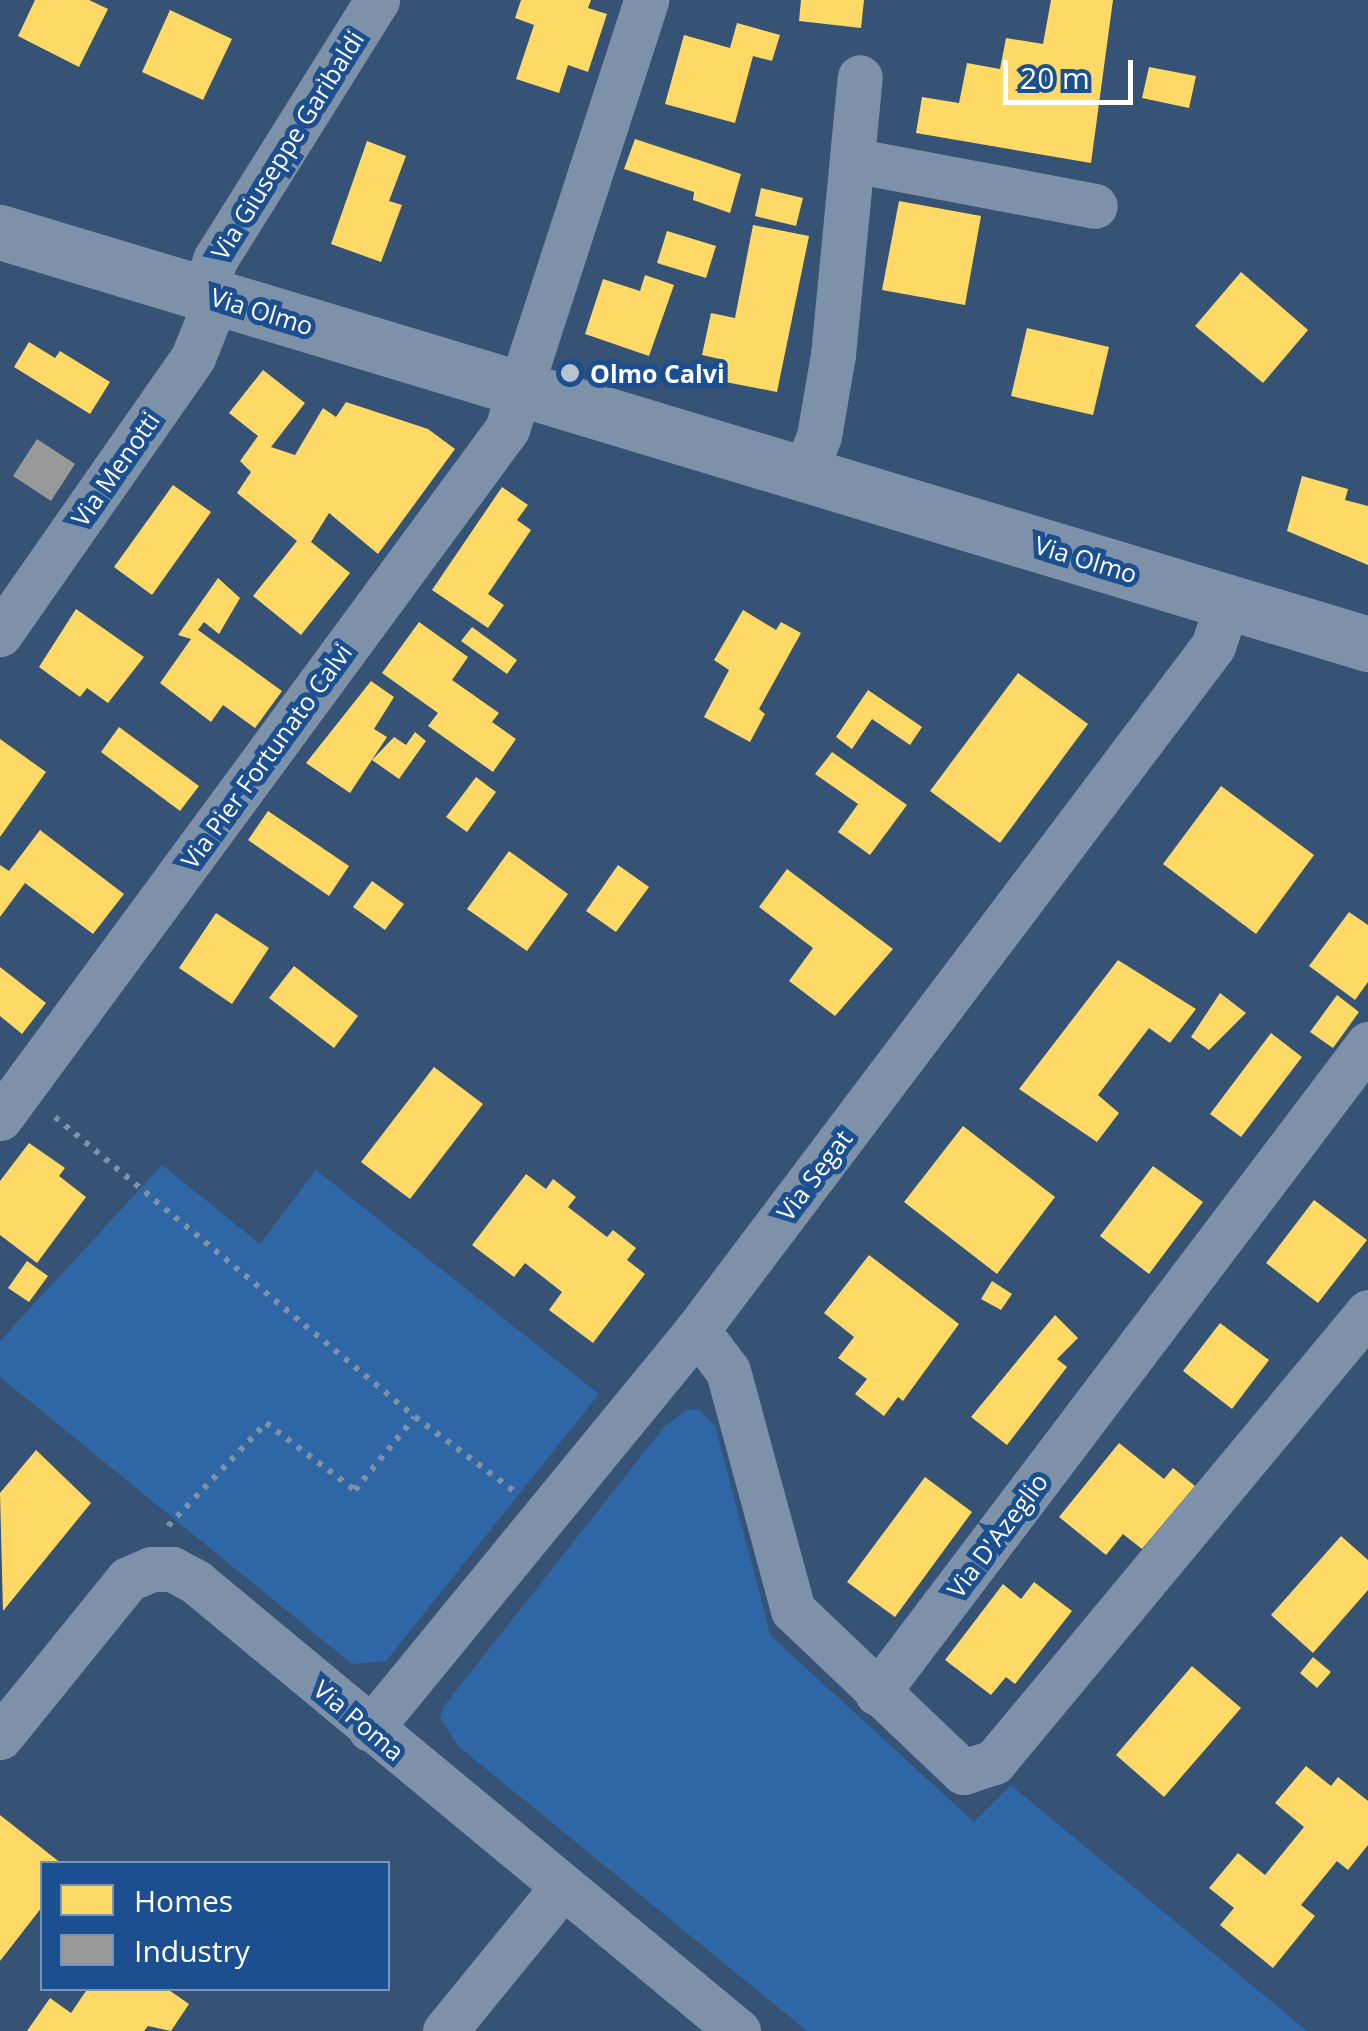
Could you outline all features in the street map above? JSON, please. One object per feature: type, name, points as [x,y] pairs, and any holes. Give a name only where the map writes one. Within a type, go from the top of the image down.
[{"type":"street","name":"Via Giuseppe Garibaldi","points":[[210,295],[211,266],[376,0]]},
{"type":"street","points":[[524,390],[646,0]]},
{"type":"street","points":[[804,474],[818,436],[833,355],[860,77]]},
{"type":"street","points":[[852,160],[1095,206]]},
{"type":"street","name":"Via Olmo","points":[[0,232],[1368,644]]},
{"type":"street","name":"Via Menotti","points":[[0,634],[193,356],[210,295]]},
{"type":"street","name":"Via Pier Fortunato Calvi","points":[[10,1103],[507,429],[524,390]]},
{"type":"street","name":"Via Segat","points":[[370,1729],[696,1330],[1213,646],[1228,602]]},
{"type":"street","name":"Via D'Azeglio","points":[[877,1693],[1368,1044]]},
{"type":"street","points":[[696,1330],[728,1371],[793,1610],[963,1772],[994,1762],[1368,1312]]},
{"type":"street","name":"Via Poma","points":[[0,1737],[128,1580],[151,1569],[172,1569],[196,1582],[560,1890],[738,2031]]},
{"type":"street","points":[[445,2031],[560,1890]]},
{"type":"path","points":[[10,1103],[527,1500]]},
{"type":"path","points":[[162,1533],[266,1422],[354,1490],[415,1417]]},
{"type":"shaded area","points":[[162,1165],[260,1244],[316,1170],[599,1394],[386,1661],[352,1664],[0,1377],[0,1341]]},
{"type":"shaded area","points":[[687,1410],[700,1410],[715,1426],[771,1636],[974,1822],[1011,1785],[1307,2031],[807,2031],[458,1746],[440,1718],[444,1706],[664,1427]]},
{"type":"building: Homes","points":[[35,0],[89,0],[108,9],[79,67],[18,36]]},
{"type":"building: Homes","points":[[521,0],[591,0],[588,8],[607,14],[588,72],[568,65],[559,93],[516,79],[534,25],[515,18]]},
{"type":"building: Homes","points":[[801,0],[864,0],[861,28],[799,21]]},
{"type":"building: Homes","points":[[1051,0],[1113,0],[1091,163],[916,133],[922,97],[959,103],[967,63],[1000,69],[1006,38],[1043,44]]},
{"type":"building: Homes","points":[[170,10],[232,39],[203,100],[142,72]]},
{"type":"building: Homes","points":[[737,23],[780,35],[772,61],[753,56],[735,123],[665,104],[684,35],[730,48]]},
{"type":"building: Homes","points":[[1149,67],[1196,76],[1189,108],[1142,98]]},
{"type":"building: Homes","points":[[635,139],[741,174],[730,213],[693,200],[694,192],[624,169]]},
{"type":"building: Homes","points":[[367,141],[406,156],[389,201],[402,205],[381,262],[331,244]]},
{"type":"building: Homes","points":[[761,188],[803,198],[796,226],[755,216]]},
{"type":"building: Homes","points":[[899,201],[981,216],[965,305],[882,290]]},
{"type":"building: Homes","points":[[753,225],[809,236],[777,392],[715,380],[720,359],[702,355],[711,313],[735,318]]},
{"type":"building: Homes","points":[[667,231],[716,246],[706,278],[657,263]]},
{"type":"building: Homes","points":[[1241,272],[1308,330],[1263,383],[1195,326]]},
{"type":"building: Homes","points":[[645,275],[674,285],[649,356],[585,334],[603,279],[640,291]]},
{"type":"building: Homes","points":[[1027,328],[1109,347],[1093,415],[1011,396]]},
{"type":"building: Homes","points":[[29,342],[55,358],[60,351],[110,382],[90,414],[14,367]]},
{"type":"building: Homes","points":[[263,370],[305,403],[271,447],[295,455],[323,408],[336,417],[346,402],[428,429],[455,449],[378,554],[329,513],[311,542],[350,573],[301,635],[253,596],[297,541],[237,493],[251,472],[240,461],[258,436],[229,413]]},
{"type":"building: Homes","points":[[1302,476],[1348,489],[1345,500],[1368,506],[1368,565],[1287,531]]},
{"type":"building: Homes","points":[[173,485],[211,512],[152,595],[114,567]]},
{"type":"building: Homes","points":[[502,487],[528,505],[517,520],[531,530],[488,594],[504,605],[488,628],[432,590]]},
{"type":"building: Homes","points":[[218,578],[240,598],[219,634],[204,622],[198,630],[282,691],[255,728],[223,705],[211,722],[160,683],[191,639],[178,635]]},
{"type":"building: Homes","points":[[76,609],[144,657],[108,703],[87,688],[80,697],[39,667]]},
{"type":"building: Homes","points":[[743,610],[776,630],[781,622],[801,633],[759,709],[765,714],[750,742],[704,717],[729,670],[714,660]]},
{"type":"building: Homes","points":[[419,622],[468,657],[452,680],[499,713],[492,722],[516,739],[493,772],[428,726],[438,713],[382,673]]},
{"type":"building: Homes","points":[[472,627],[517,660],[507,674],[461,641]]},
{"type":"building: Homes","points":[[1018,673],[1088,724],[1000,843],[930,791]]},
{"type":"building: Homes","points":[[371,681],[394,697],[374,729],[387,737],[350,793],[306,763]]},
{"type":"building: Homes","points":[[868,690],[922,727],[910,745],[872,719],[852,749],[836,737]]},
{"type":"building: Homes","points":[[119,727],[199,786],[180,811],[101,752]]},
{"type":"building: Homes","points":[[415,732],[426,741],[399,779],[372,760],[394,737],[406,745]]},
{"type":"building: Homes","points":[[0,739],[46,772],[0,837]]},
{"type":"building: Homes","points":[[832,752],[907,805],[870,855],[838,832],[858,804],[815,774]]},
{"type":"building: Homes","points":[[476,777],[496,792],[467,832],[446,817]]},
{"type":"building: Homes","points":[[1221,786],[1314,855],[1256,934],[1163,864]]},
{"type":"building: Homes","points":[[268,811],[349,866],[329,896],[248,840]]},
{"type":"building: Homes","points":[[40,830],[124,894],[93,934],[25,883],[0,917],[0,865],[9,871]]},
{"type":"building: Homes","points":[[509,851],[568,894],[527,951],[467,909]]},
{"type":"building: Homes","points":[[618,865],[649,887],[616,932],[586,911]]},
{"type":"building: Homes","points":[[787,869],[893,949],[835,1016],[789,981],[813,948],[759,907]]},
{"type":"building: Homes","points":[[372,881],[404,904],[385,930],[353,907]]},
{"type":"building: Homes","points":[[1349,912],[1368,925],[1368,982],[1355,1000],[1309,966]]},
{"type":"building: Homes","points":[[216,913],[269,948],[232,1004],[179,968]]},
{"type":"building: Homes","points":[[1118,960],[1196,1009],[1170,1043],[1149,1028],[1098,1095],[1119,1113],[1097,1142],[1019,1089]]},
{"type":"building: Homes","points":[[294,966],[358,1016],[334,1048],[269,998]]},
{"type":"building: Homes","points":[[0,967],[46,1003],[22,1034],[0,1016]]},
{"type":"building: Homes","points":[[1220,993],[1246,1013],[1209,1050],[1191,1037]]},
{"type":"building: Homes","points":[[1337,995],[1359,1012],[1333,1048],[1310,1032]]},
{"type":"building: Homes","points":[[1271,1033],[1302,1057],[1241,1137],[1210,1114]]},
{"type":"building: Homes","points":[[434,1067],[483,1104],[410,1199],[361,1162]]},
{"type":"building: Homes","points":[[963,1126],[1055,1197],[997,1274],[904,1202]]},
{"type":"building: Homes","points":[[29,1143],[65,1168],[59,1176],[86,1197],[37,1263],[0,1235],[0,1181]]},
{"type":"building: Homes","points":[[1153,1166],[1203,1202],[1149,1274],[1100,1236]]},
{"type":"building: Homes","points":[[526,1174],[546,1189],[553,1179],[576,1197],[568,1207],[607,1237],[613,1230],[636,1248],[627,1260],[645,1274],[593,1343],[549,1310],[562,1292],[525,1263],[514,1277],[472,1245]]},
{"type":"building: Homes","points":[[1314,1200],[1367,1240],[1318,1303],[1266,1263]]},
{"type":"building: Homes","points":[[869,1255],[959,1324],[903,1401],[898,1397],[884,1416],[855,1394],[867,1379],[838,1358],[854,1337],[824,1313]]},
{"type":"building: Homes","points":[[27,1261],[48,1276],[29,1302],[8,1288]]},
{"type":"building: Homes","points":[[992,1281],[1012,1294],[1001,1310],[981,1299]]},
{"type":"building: Homes","points":[[1055,1315],[1078,1338],[1057,1359],[1067,1367],[1007,1445],[971,1417]]},
{"type":"building: Homes","points":[[1220,1323],[1269,1360],[1232,1409],[1183,1371]]},
{"type":"building: Homes","points":[[1119,1443],[1164,1479],[1173,1468],[1195,1486],[1142,1549],[1123,1534],[1106,1555],[1059,1517]]},
{"type":"building: Homes","points":[[36,1450],[91,1503],[3,1611],[0,1493]]},
{"type":"building: Homes","points":[[925,1477],[972,1512],[895,1617],[847,1582]]},
{"type":"building: Homes","points":[[1341,1536],[1368,1560],[1368,1590],[1313,1653],[1271,1615]]},
{"type":"building: Homes","points":[[1034,1582],[1072,1611],[1015,1684],[1006,1677],[991,1695],[945,1660],[1003,1584],[1021,1599]]},
{"type":"building: Homes","points":[[1313,1657],[1331,1672],[1317,1688],[1300,1673]]},
{"type":"building: Homes","points":[[1192,1666],[1241,1708],[1164,1797],[1116,1755]]},
{"type":"building: Homes","points":[[1306,1766],[1331,1786],[1338,1777],[1368,1801],[1368,1845],[1348,1870],[1337,1861],[1301,1905],[1315,1916],[1273,1968],[1220,1925],[1234,1908],[1209,1888],[1238,1853],[1265,1875],[1304,1827],[1275,1803]]},
{"type":"building: Homes","points":[[0,1815],[58,1861],[40,1861],[40,1910],[0,1961]]},
{"type":"building: Homes","points":[[86,1991],[170,1991],[189,2004],[171,2031],[148,2026],[144,2031],[27,2031],[50,1998],[71,2013]]},
{"type":"building: Industry","points":[[37,439],[75,464],[51,501],[13,476]]},
{"type":"place","name":"Olmo Calvi","points":[[570,373]]}]
